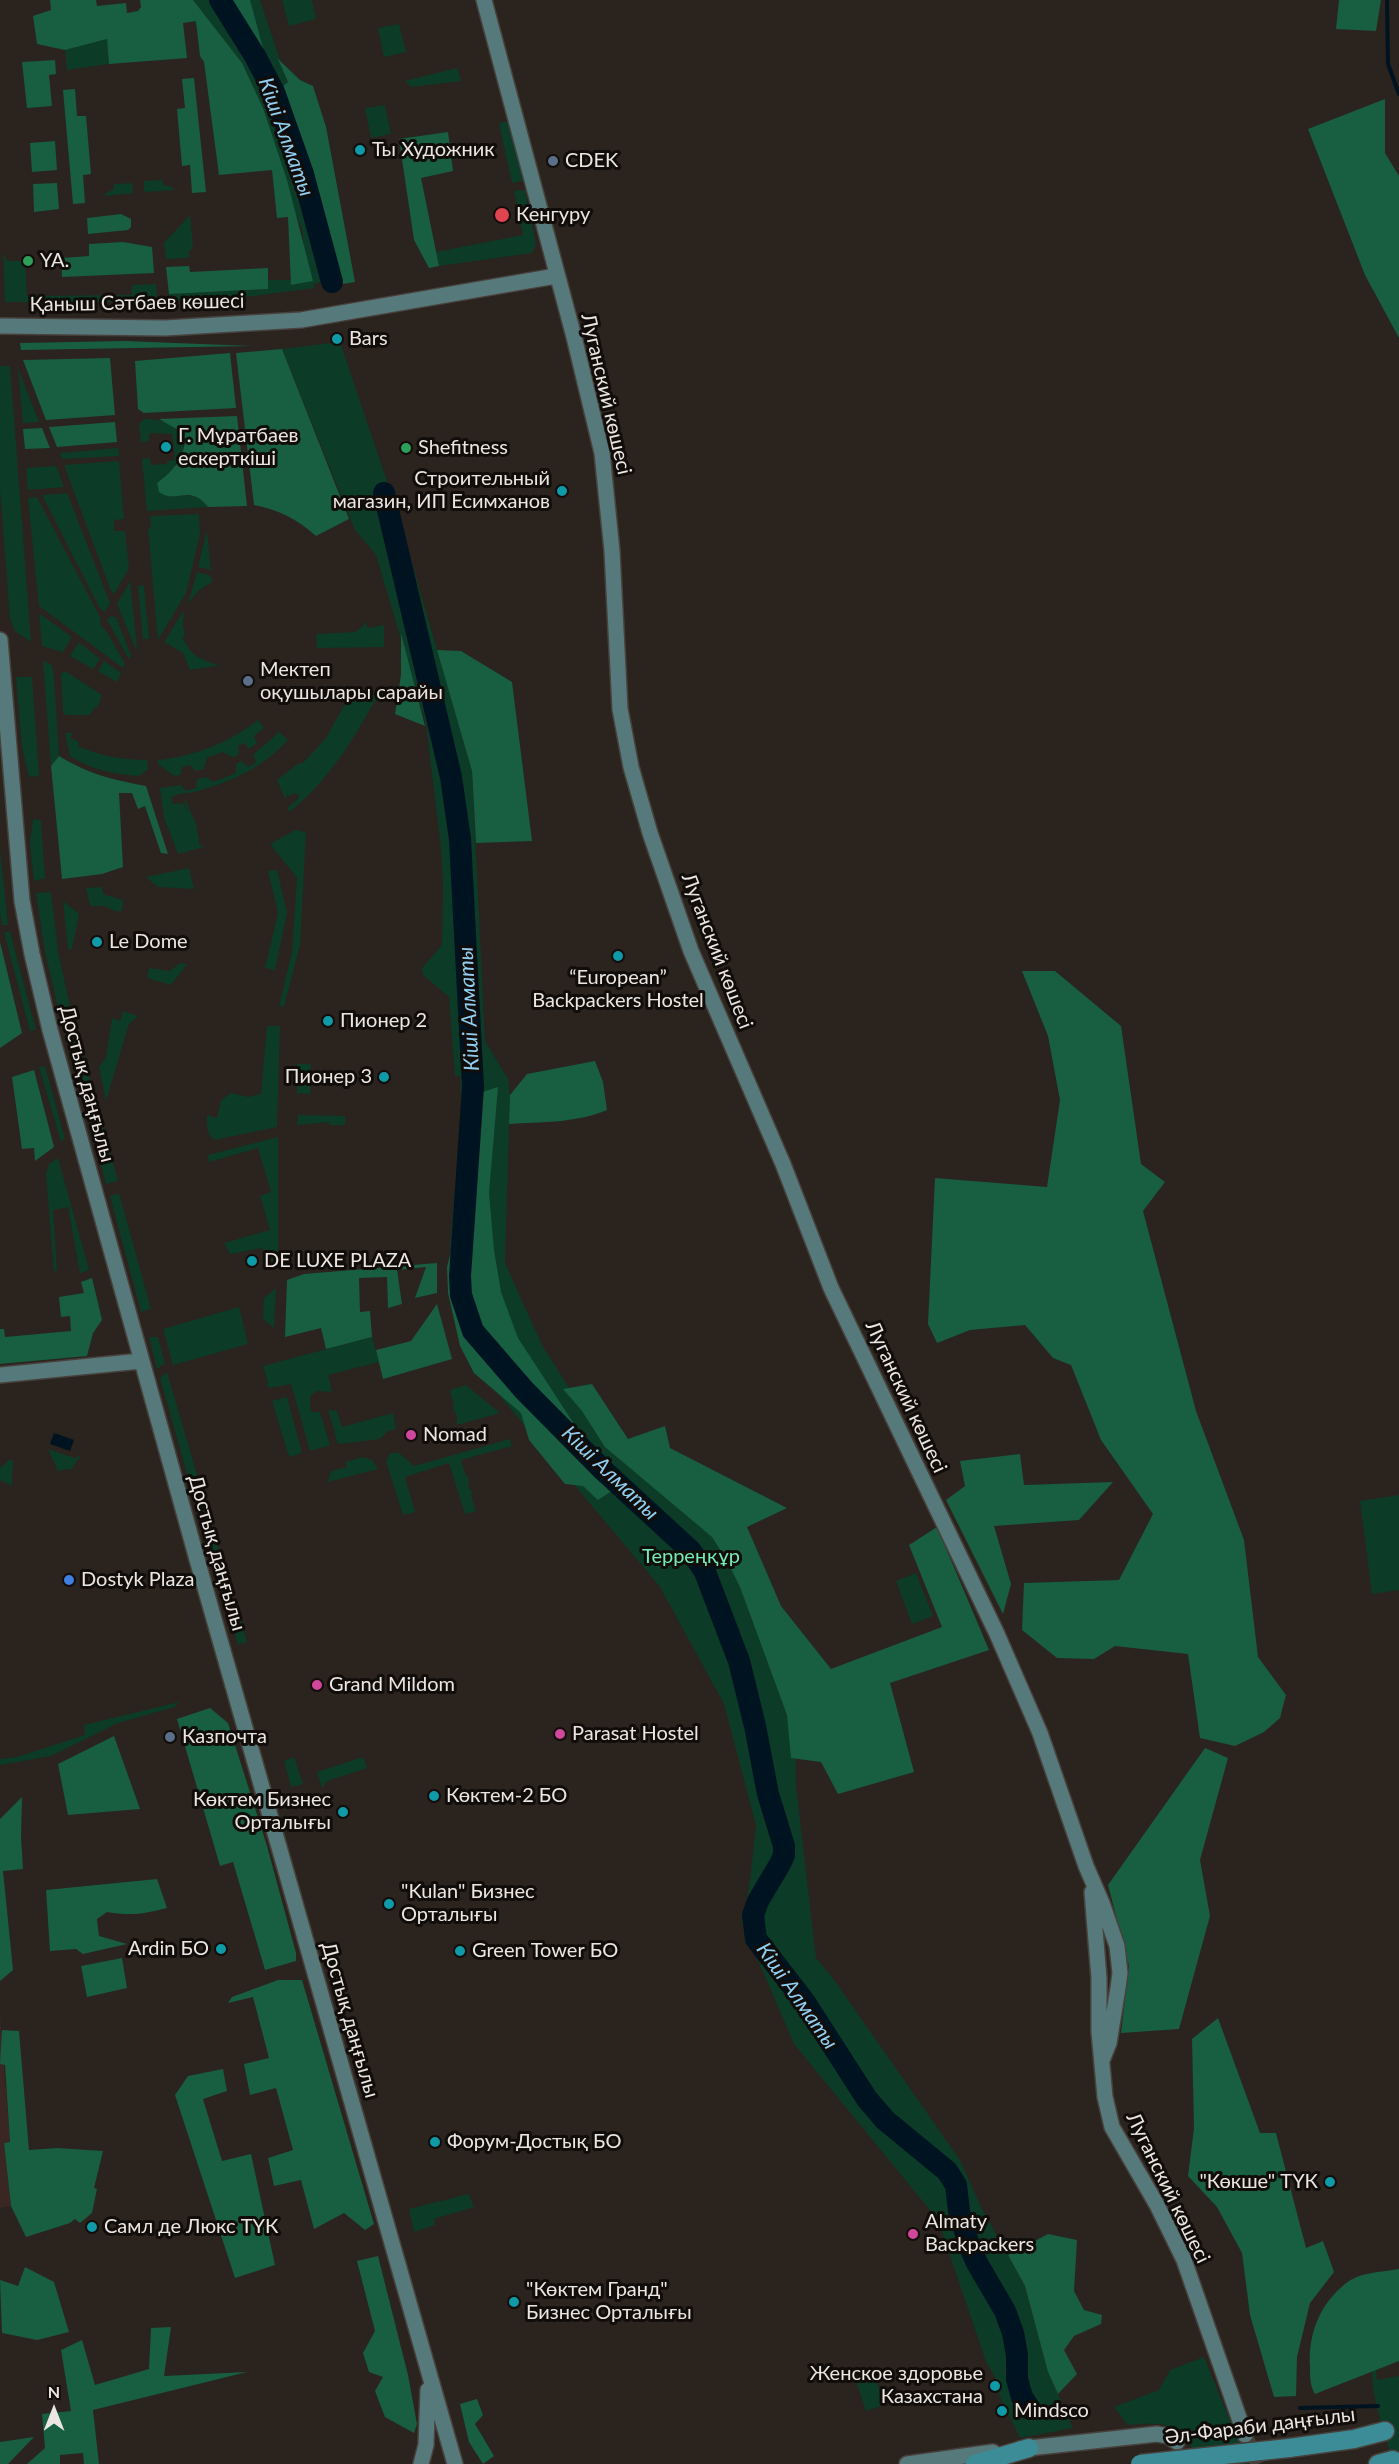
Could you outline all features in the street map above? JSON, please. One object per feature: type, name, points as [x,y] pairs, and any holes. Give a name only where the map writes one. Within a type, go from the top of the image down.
[{"type":"main road","name":"Әл-Фараби даңғылы","points":[[1140,2464],[1325,2444],[1384,2431]]},
{"type":"main road","points":[[975,2464],[1029,2448]]},
{"type":"street","name":"Луганский көшесі","points":[[484,0],[602,453],[612,551],[620,709],[632,767],[650,833],[691,951],[783,1164],[831,1288],[997,1634],[1040,1733],[1086,1866],[1117,1946],[1120,1973],[1109,2043],[1103,2058],[1105,2097],[1112,2127],[1157,2205],[1184,2260],[1245,2435]]},
{"type":"street","name":"Қаныш Сәтбаев көшесі","points":[[0,326],[142,328],[274,321],[322,311],[373,307],[556,276]]},
{"type":"street","name":"Достық даңғылы","points":[[0,640],[22,901],[53,1042],[141,1360],[455,2464]]},
{"type":"street","points":[[0,1375],[141,1360]]},
{"type":"street","points":[[421,2464],[426,2445],[428,2422],[426,2363]]},
{"type":"street","points":[[446,2433],[466,2464]]},
{"type":"street","points":[[907,2464],[1157,2434],[1168,2436],[1177,2442]]},
{"type":"shaded area","points":[[0,2015],[10,2142],[4,2143],[11,2206],[0,2208]]},
{"type":"green space","points":[[50,0],[96,0],[97,6],[126,3],[127,13],[138,11],[141,7],[140,0],[193,0],[242,63],[263,108],[287,180],[313,281],[291,285],[288,217],[277,218],[272,170],[219,175],[204,62],[200,56],[196,21],[183,23],[187,58],[109,64],[107,39],[65,50],[37,44],[33,16],[51,10]]},
{"type":"green space","points":[[182,0],[260,0],[301,123],[341,275],[314,284],[314,288],[254,296],[169,301],[169,294],[268,289],[268,280],[291,280],[291,285],[307,282],[302,229],[280,177]]},
{"type":"green space","points":[[226,0],[250,0],[270,74]]},
{"type":"green space","points":[[282,0],[312,0],[316,19],[289,26]]},
{"type":"green space","points":[[1339,0],[1381,0],[1376,31],[1336,29]]},
{"type":"green space","points":[[399,24],[406,52],[384,57],[378,28]]},
{"type":"green space","points":[[107,39],[109,64],[67,70],[65,50]]},
{"type":"green space","points":[[278,59],[300,80],[313,86],[326,127],[355,282],[337,285],[305,163],[278,90],[288,82]]},
{"type":"green space","points":[[55,60],[56,74],[49,75],[52,106],[27,108],[22,62]]},
{"type":"green space","points":[[457,68],[461,81],[411,87],[405,81]]},
{"type":"green space","points":[[194,78],[206,192],[192,193],[190,165],[182,166],[177,109],[185,108],[182,79]]},
{"type":"green space","points":[[75,89],[77,116],[86,116],[91,174],[83,175],[85,203],[73,204],[63,90]]},
{"type":"green space","points":[[1385,99],[1385,153],[1399,176],[1399,338],[1365,275],[1308,129]]},
{"type":"green space","points":[[385,105],[391,134],[371,138],[365,108]]},
{"type":"green space","points":[[509,120],[523,181],[512,183],[499,124]]},
{"type":"green space","points":[[448,132],[453,171],[421,178],[439,266],[429,268],[414,240],[399,139]]},
{"type":"green space","points":[[55,141],[57,170],[32,172],[30,143]]},
{"type":"green space","points":[[162,180],[163,185],[172,187],[174,190],[144,192],[144,181]]},
{"type":"green space","points":[[57,183],[59,209],[34,212],[33,184]]},
{"type":"green space","points":[[132,183],[133,193],[104,196],[114,189],[114,184]]},
{"type":"green space","points":[[525,190],[536,244],[532,253],[439,266],[436,252],[523,235],[514,191]]},
{"type":"green space","points":[[121,214],[131,219],[131,227],[128,230],[88,234],[87,218]]},
{"type":"green space","points":[[190,215],[193,248],[189,251],[189,258],[166,259],[164,243]]},
{"type":"green space","points":[[123,242],[152,247],[154,273],[62,277],[61,258],[89,256],[89,244]]},
{"type":"green space","points":[[3,253],[7,261],[25,261],[27,296],[132,295],[132,285],[156,284],[157,302],[5,302]]},
{"type":"green space","points":[[189,266],[190,272],[268,268],[268,289],[169,294],[166,267]]},
{"type":"green space","points":[[125,341],[252,346],[21,350],[20,343]]},
{"type":"green space","name":"Терреңқұр","points":[[340,342],[397,511],[472,771],[485,1041],[508,1079],[510,1095],[505,1263],[542,1345],[580,1405],[727,1531],[795,1678],[796,1786],[816,1958],[832,1977],[960,2160],[982,2209],[1025,2286],[1048,2372],[1073,2428],[1020,2438],[1000,2397],[995,2377],[986,2362],[938,2220],[794,2044],[742,1923],[756,1826],[724,1704],[660,1587],[483,1376],[451,1296],[450,1243],[462,1117],[460,1076],[455,1076],[449,997],[423,975],[422,968],[442,945],[441,848],[426,724],[376,555],[355,530],[282,349]]},
{"type":"green space","points":[[282,349],[349,519],[316,536],[287,516],[254,505],[236,353]]},
{"type":"green space","points":[[230,353],[236,408],[144,413],[138,409],[135,361]]},
{"type":"green space","points":[[110,358],[115,415],[46,420],[23,360]]},
{"type":"green space","points":[[0,366],[10,366],[31,642],[15,631],[10,619],[0,489]]},
{"type":"green space","points":[[18,368],[39,422],[23,423]]},
{"type":"green space","points":[[237,416],[247,506],[208,507],[194,496],[171,496],[159,492],[157,483],[177,464],[185,439],[178,430],[159,419]]},
{"type":"green space","points":[[144,419],[167,423],[185,439],[177,464],[157,483],[170,497],[191,496],[208,507],[147,511],[142,459],[150,458],[151,465],[167,464],[167,461],[175,460],[172,434],[149,433],[149,441],[141,442],[139,424]]},
{"type":"green space","points":[[115,422],[117,442],[57,447],[49,427]]},
{"type":"green space","points":[[42,428],[50,448],[25,449],[23,429]]},
{"type":"green space","points":[[118,448],[119,456],[62,459],[60,453]]},
{"type":"green space","points":[[119,461],[124,519],[114,520],[114,531],[125,531],[129,568],[114,594],[64,465]]},
{"type":"green space","points":[[56,466],[64,487],[28,490],[26,468]]},
{"type":"green space","points":[[67,493],[110,603],[105,612],[100,609],[42,495]]},
{"type":"green space","points":[[37,497],[101,619],[100,625],[107,632],[125,664],[123,668],[39,606],[28,498]]},
{"type":"green space","points":[[199,514],[200,534],[186,593],[158,640],[148,529],[151,529],[150,516]]},
{"type":"green space","points":[[207,530],[211,570],[198,567]]},
{"type":"green space","points":[[197,572],[211,576],[212,582],[198,591],[188,604]]},
{"type":"green space","points":[[130,581],[137,648],[136,650],[117,604]]},
{"type":"green space","points":[[144,585],[149,639],[143,639],[138,586]]},
{"type":"green space","points":[[184,610],[185,636],[182,636],[188,648],[202,659],[221,665],[190,670],[183,653],[164,642]]},
{"type":"green space","points":[[39,613],[72,637],[63,652],[42,646]]},
{"type":"green space","points":[[111,616],[116,617],[131,656],[129,659],[107,620]]},
{"type":"green space","points":[[370,620],[366,625],[368,628],[384,625],[384,647],[317,648],[316,634],[355,632]]},
{"type":"green space","points":[[401,633],[425,726],[395,714],[401,675]]},
{"type":"green space","points":[[79,642],[100,659],[93,669],[70,656]]},
{"type":"green space","points":[[437,650],[461,651],[512,682],[532,841],[476,843],[472,771]]},
{"type":"green space","points":[[43,661],[52,665],[54,677],[59,756],[51,766]]},
{"type":"green space","points":[[104,661],[121,673],[117,682],[98,671]]},
{"type":"green space","points":[[65,671],[102,695],[98,707],[94,708],[90,715],[66,715],[63,712],[61,674]]},
{"type":"green space","points":[[16,677],[32,677],[39,776],[29,777],[22,747]]},
{"type":"green space","points":[[368,691],[377,697],[359,729],[328,774],[289,812],[287,808],[298,799],[299,795],[295,793],[289,796],[286,793],[285,799],[277,780],[300,762],[302,764],[326,738],[347,700]]},
{"type":"green space","points":[[258,720],[264,728],[254,736],[257,743],[249,749],[244,743],[238,746],[239,755],[233,757],[222,752],[207,758],[204,769],[195,771],[190,765],[182,767],[180,775],[174,776],[158,764],[158,760],[198,752],[223,742]]},
{"type":"green space","points":[[279,732],[288,740],[269,758],[247,772],[223,783],[171,797],[173,804],[183,803],[188,814],[184,801],[186,801],[196,824],[200,846],[204,847],[178,854],[164,818],[160,788],[181,785],[186,791],[196,788],[197,779],[206,777],[213,782],[236,773],[236,764],[241,761],[249,767],[256,762],[253,755]]},
{"type":"green space","points":[[65,733],[73,733],[70,738],[79,742],[78,746],[103,755],[147,760],[148,769],[139,776],[86,765],[70,756]]},
{"type":"green space","points":[[59,756],[101,776],[146,786],[168,854],[161,853],[145,806],[138,809],[132,793],[119,793],[123,867],[102,874],[62,879],[51,766]]},
{"type":"green space","points":[[33,819],[41,820],[45,878],[34,881],[30,843]]},
{"type":"green space","points":[[295,830],[306,832],[300,945],[284,1007],[279,1006],[292,952],[297,878],[270,844]]},
{"type":"green space","points":[[0,851],[8,925],[2,925],[0,912]]},
{"type":"green space","points":[[189,868],[194,889],[158,887],[146,877]]},
{"type":"green space","points":[[277,870],[287,913],[275,970],[265,968],[278,913],[268,871]]},
{"type":"green space","points":[[102,887],[103,894],[123,900],[122,911],[115,911],[104,906],[90,906],[86,888]]},
{"type":"green space","points":[[51,892],[58,951],[72,1016],[61,1019],[45,952],[36,893]]},
{"type":"green space","points":[[63,901],[79,914],[72,949],[68,949]]},
{"type":"green space","points":[[4,932],[10,932],[36,1030],[30,1031]]},
{"type":"green space","points":[[0,942],[22,1033],[0,1048]]},
{"type":"green space","points":[[180,963],[187,964],[171,985],[147,978],[149,968],[170,971]]},
{"type":"green space","points":[[1022,971],[1055,971],[1121,1026],[1141,1164],[1165,1182],[1143,1211],[1196,1411],[1244,1540],[1258,1657],[1286,1695],[1280,1718],[1264,1732],[1235,1746],[1200,1738],[1188,1654],[1115,1646],[1094,1659],[1057,1658],[1022,1630],[1024,1583],[1119,1580],[1153,1514],[1101,1440],[1071,1365],[1053,1358],[1025,1325],[970,1330],[937,1343],[928,1324],[935,1178],[1047,1187],[1060,1100],[1048,1036]]},
{"type":"green space","points":[[123,1011],[138,1016],[129,1024],[106,1101],[99,1067],[106,1058],[112,1018],[120,1021]]},
{"type":"green space","points":[[267,1026],[280,1026],[277,1127],[214,1140],[208,1132],[207,1115],[217,1118],[221,1100],[231,1093],[248,1097],[261,1094]]},
{"type":"green space","points":[[76,1030],[118,1181],[106,1184],[65,1033]]},
{"type":"green space","points":[[595,1061],[603,1082],[607,1110],[571,1120],[509,1124],[510,1095],[527,1074]]},
{"type":"green space","points":[[297,1064],[311,1064],[310,1094],[297,1093]]},
{"type":"green space","points":[[45,1066],[65,1139],[61,1142],[39,1067]]},
{"type":"green space","points":[[34,1070],[54,1147],[35,1161],[34,1148],[22,1149],[12,1077]]},
{"type":"green space","points":[[498,1087],[489,1193],[494,1250],[501,1292],[518,1338],[593,1453],[477,1325],[467,1292],[479,1093]]},
{"type":"green space","points":[[298,1115],[345,1116],[345,1125],[329,1125],[329,1122],[297,1125]]},
{"type":"green space","points":[[278,1137],[278,1253],[274,1267],[270,1254],[265,1255],[263,1248],[230,1254],[224,1243],[270,1230],[260,1196],[271,1192],[258,1148],[209,1162],[208,1155]]},
{"type":"green space","points":[[58,1158],[89,1270],[80,1273],[68,1207],[53,1210],[57,1270],[54,1272],[46,1175],[49,1164]]},
{"type":"green space","points":[[119,1193],[151,1309],[141,1312],[110,1196]]},
{"type":"green space","points":[[458,1225],[455,1279],[458,1304],[468,1337],[522,1397],[616,1488],[598,1500],[583,1486],[565,1484],[529,1440],[521,1413],[474,1373],[460,1346],[448,1293],[447,1267]]},
{"type":"green space","points":[[437,1263],[437,1293],[415,1298],[426,1267],[397,1270],[402,1304],[388,1308],[387,1277],[359,1278],[360,1312],[370,1311],[372,1337],[326,1349],[321,1328],[285,1337],[287,1280],[304,1274]]},
{"type":"green space","points":[[92,1278],[102,1320],[93,1333],[87,1356],[0,1364],[0,1329],[4,1329],[5,1337],[71,1331],[70,1316],[61,1317],[59,1297],[84,1293],[81,1282]]},
{"type":"green space","points":[[276,1288],[274,1328],[263,1319],[264,1298]]},
{"type":"green space","points":[[437,1304],[452,1359],[383,1379],[376,1350],[411,1341]]},
{"type":"green space","points":[[239,1307],[248,1344],[173,1365],[163,1329]]},
{"type":"green space","points":[[149,1337],[158,1337],[165,1363],[157,1369]]},
{"type":"green space","points":[[372,1337],[379,1362],[328,1375],[332,1392],[317,1391],[310,1396],[310,1408],[312,1412],[320,1412],[330,1445],[310,1451],[291,1384],[269,1388],[266,1384],[268,1383],[263,1366]]},
{"type":"green space","points":[[167,1372],[230,1588],[219,1587],[160,1378]]},
{"type":"green space","points":[[592,1384],[628,1439],[665,1426],[670,1448],[787,1508],[747,1527],[781,1606],[831,1669],[942,1627],[909,1545],[937,1527],[989,1650],[890,1683],[914,1772],[838,1794],[821,1762],[791,1758],[787,1715],[740,1587],[726,1559],[712,1537],[605,1447],[582,1411],[563,1389]]},
{"type":"green space","points":[[466,1385],[500,1413],[457,1425],[450,1390]]},
{"type":"green space","points":[[287,1397],[302,1453],[289,1457],[272,1401]]},
{"type":"green space","points":[[328,1410],[337,1411],[342,1427],[393,1413],[396,1429],[388,1431],[380,1439],[338,1444]]},
{"type":"green space","points":[[510,1439],[512,1446],[461,1460],[466,1476],[468,1476],[476,1511],[465,1514],[449,1463],[405,1477],[415,1512],[403,1515],[386,1461],[390,1453],[399,1453],[414,1466]]},
{"type":"green space","points":[[48,1449],[75,1458],[81,1455],[71,1470],[58,1471]]},
{"type":"green space","points":[[1020,1454],[1024,1485],[1113,1482],[1079,1520],[994,1526],[1011,1584],[1003,1614],[946,1500],[965,1486],[960,1461]]},
{"type":"green space","points":[[363,1457],[372,1460],[378,1469],[328,1482],[331,1471],[347,1467],[345,1462]]},
{"type":"green space","points":[[9,1460],[13,1460],[12,1486],[0,1480],[0,1468]]},
{"type":"green space","points":[[1399,1495],[1399,1590],[1372,1594],[1360,1501]]},
{"type":"green space","points":[[916,1573],[933,1616],[912,1624],[896,1581]]},
{"type":"green space","points":[[238,1609],[247,1642],[238,1645],[229,1612]]},
{"type":"green space","points":[[179,1702],[175,1707],[118,1723],[51,1756],[0,1765],[0,1759],[17,1757],[85,1735],[84,1725]]},
{"type":"green space","points":[[210,1708],[228,1723],[267,1846],[296,1953],[296,1961],[265,1970],[233,1862],[220,1866],[177,1719]]},
{"type":"green space","points":[[114,1736],[140,1809],[68,1815],[58,1764]]},
{"type":"green space","points":[[1205,1748],[1228,1758],[1200,1860],[1210,1916],[1179,2029],[1121,2033],[1129,1966],[1108,1885]]},
{"type":"green space","points":[[294,1757],[303,1784],[291,1787],[284,1761]]},
{"type":"green space","points":[[363,1757],[367,1768],[327,1781],[322,1788],[317,1772]]},
{"type":"green space","points":[[22,1797],[23,1869],[3,1871],[13,1970],[0,1981],[0,1819]]},
{"type":"green space","points":[[157,1879],[167,1908],[137,1914],[107,1912],[97,1919],[99,1936],[127,1944],[83,1954],[76,1949],[50,1951],[46,1890]]},
{"type":"green space","points":[[122,1958],[127,1988],[87,1997],[81,1966]]},
{"type":"green space","points":[[278,1980],[302,1980],[374,2224],[365,2230],[344,2213],[314,2229],[301,2180],[274,2186],[268,2158],[293,2150],[276,2088],[250,2095],[244,2064],[269,2058],[253,1997],[228,2003],[232,1997]]},
{"type":"green space","points":[[1218,2018],[1260,2133],[1276,2133],[1306,2248],[1323,2241],[1334,2272],[1310,2303],[1297,2357],[1296,2396],[1274,2397],[1250,2315],[1242,2253],[1217,2207],[1188,2176],[1194,2128],[1192,2039]]},
{"type":"green space","points":[[353,2027],[371,2088],[364,2090],[346,2029]]},
{"type":"green space","points":[[2,2030],[19,2031],[29,2150],[57,2148],[103,2151],[94,2188],[97,2189],[92,2213],[80,2223],[75,2219],[70,2223],[26,2237],[11,2206],[4,2143],[10,2142],[5,2065],[0,2064]]},
{"type":"green space","points":[[223,2069],[227,2091],[203,2099],[222,2161],[251,2154],[275,2265],[235,2278],[175,2095],[188,2076]]},
{"type":"green space","points":[[469,2194],[474,2207],[434,2219],[435,2225],[414,2232],[409,2209]]},
{"type":"green space","points":[[1048,2234],[1077,2240],[1074,2291],[1084,2310],[1102,2315],[1101,2324],[1074,2336],[1064,2350],[1077,2374],[1058,2394],[1048,2372],[1025,2286],[1008,2255]]},
{"type":"green space","points":[[378,2256],[408,2375],[417,2424],[414,2433],[385,2417],[375,2391],[383,2377],[369,2372],[363,2353],[375,2331],[357,2261]]},
{"type":"green space","points":[[25,2267],[54,2282],[69,2332],[37,2340],[2,2333],[0,2280],[18,2286]]},
{"type":"green space","points":[[1399,2269],[1399,2361],[1315,2394],[1310,2378],[1311,2343],[1317,2321],[1328,2301],[1345,2284],[1357,2277]]},
{"type":"green space","points":[[171,2327],[164,2376],[247,2372],[93,2410],[99,2464],[84,2464],[83,2453],[60,2455],[60,2464],[27,2464],[45,2448],[42,2414],[71,2411],[61,2350],[82,2340],[95,2385],[149,2369],[151,2328]]},
{"type":"green space","points":[[1204,2357],[1248,2464],[1198,2464],[1193,2450],[1180,2432],[1164,2425],[1128,2425],[1114,2407],[1159,2390],[1170,2370]]},
{"type":"green space","points":[[1373,2369],[1376,2369],[1377,2380],[1399,2376],[1399,2464],[1394,2464],[1379,2417],[1372,2379]]},
{"type":"green space","points":[[875,2375],[884,2405],[866,2411],[856,2381]]},
{"type":"green space","points":[[477,2399],[483,2415],[475,2424],[494,2456],[483,2464],[469,2442],[460,2404]]},
{"type":"green space","points":[[34,2437],[8,2464],[0,2464],[0,2442]]},
{"type":"water","points":[[54,1433],[74,1440],[70,1451],[50,1444]]},
{"type":"waterway","name":"Кіші Алматы","points":[[220,0],[255,56],[274,92],[303,174],[332,282]]},
{"type":"waterway","points":[[1387,0],[1388,64],[1399,94]]},
{"type":"waterway","name":"Кіші Алматы","points":[[384,493],[451,777],[460,839],[473,1087],[460,1276],[461,1295],[473,1331],[524,1390],[603,1470],[691,1551],[705,1572],[739,1661],[768,1794],[784,1846],[784,1855],[780,1864],[758,1901],[753,1915],[756,1939],[804,2001],[867,2099],[885,2120],[947,2171],[956,2185],[959,2211],[969,2245],[1005,2311],[1013,2333],[1017,2355],[1017,2379],[1022,2397],[1030,2409]]},
{"type":"waterway","points":[[1300,2408],[1378,2406]]},
{"type":"tunnel","points":[[1245,2435],[1258,2464]]},
{"type":"place","name":"Ты Художник","points":[[360,150]]},
{"type":"place","name":"CDEK","points":[[553,161]]},
{"type":"place","name":"Кенгуру","points":[[502,215]]},
{"type":"place","name":"YA.","points":[[28,261]]},
{"type":"place","name":"Bars","points":[[337,339]]},
{"type":"place","name":"Г. Мұратбаев ескерткіші","points":[[166,447]]},
{"type":"place","name":"Shefitness","points":[[406,448]]},
{"type":"place","name":"Строительный магазин, ИП Есимханов","points":[[562,491]]},
{"type":"place","name":"Мектеп оқушылары сарайы","points":[[248,681]]},
{"type":"place","name":"Le Dome","points":[[97,942]]},
{"type":"place","name":"“European” Backpackers Hostel","points":[[618,956]]},
{"type":"place","name":"Пионер 2","points":[[328,1021]]},
{"type":"place","name":"Пионер 3","points":[[384,1077]]},
{"type":"place","name":"DE LUXE PLAZA","points":[[252,1261]]},
{"type":"place","name":"Nomad","points":[[411,1435]]},
{"type":"place","name":"Dostyk Plaza","points":[[69,1580]]},
{"type":"place","name":"Grand Mildom","points":[[317,1685]]},
{"type":"place","name":"Parasat Hostel","points":[[560,1734]]},
{"type":"place","name":"Казпочта","points":[[170,1737]]},
{"type":"place","name":"Көктем-2 БО","points":[[434,1796]]},
{"type":"place","name":"Көктем Бизнес Орталығы","points":[[343,1812]]},
{"type":"place","name":"\"Kulan\" Бизнес Орталығы","points":[[389,1904]]},
{"type":"place","name":"Ardin БО","points":[[221,1949]]},
{"type":"place","name":"Green Tower БО","points":[[460,1951]]},
{"type":"place","name":"Форум-Достық БО","points":[[435,2142]]},
{"type":"place","name":"\"Көкше\" ТҮК","points":[[1330,2182]]},
{"type":"place","name":"Самл де Люкс ТҮК","points":[[92,2227]]},
{"type":"place","name":"Almaty Backpackers","points":[[913,2234]]},
{"type":"place","name":"\"Көктем Гранд\" Бизнес Орталығы","points":[[514,2302]]},
{"type":"place","name":"Женское здоровье Казахстана","points":[[995,2386]]},
{"type":"place","name":"Mindsco","points":[[1002,2411]]}]
